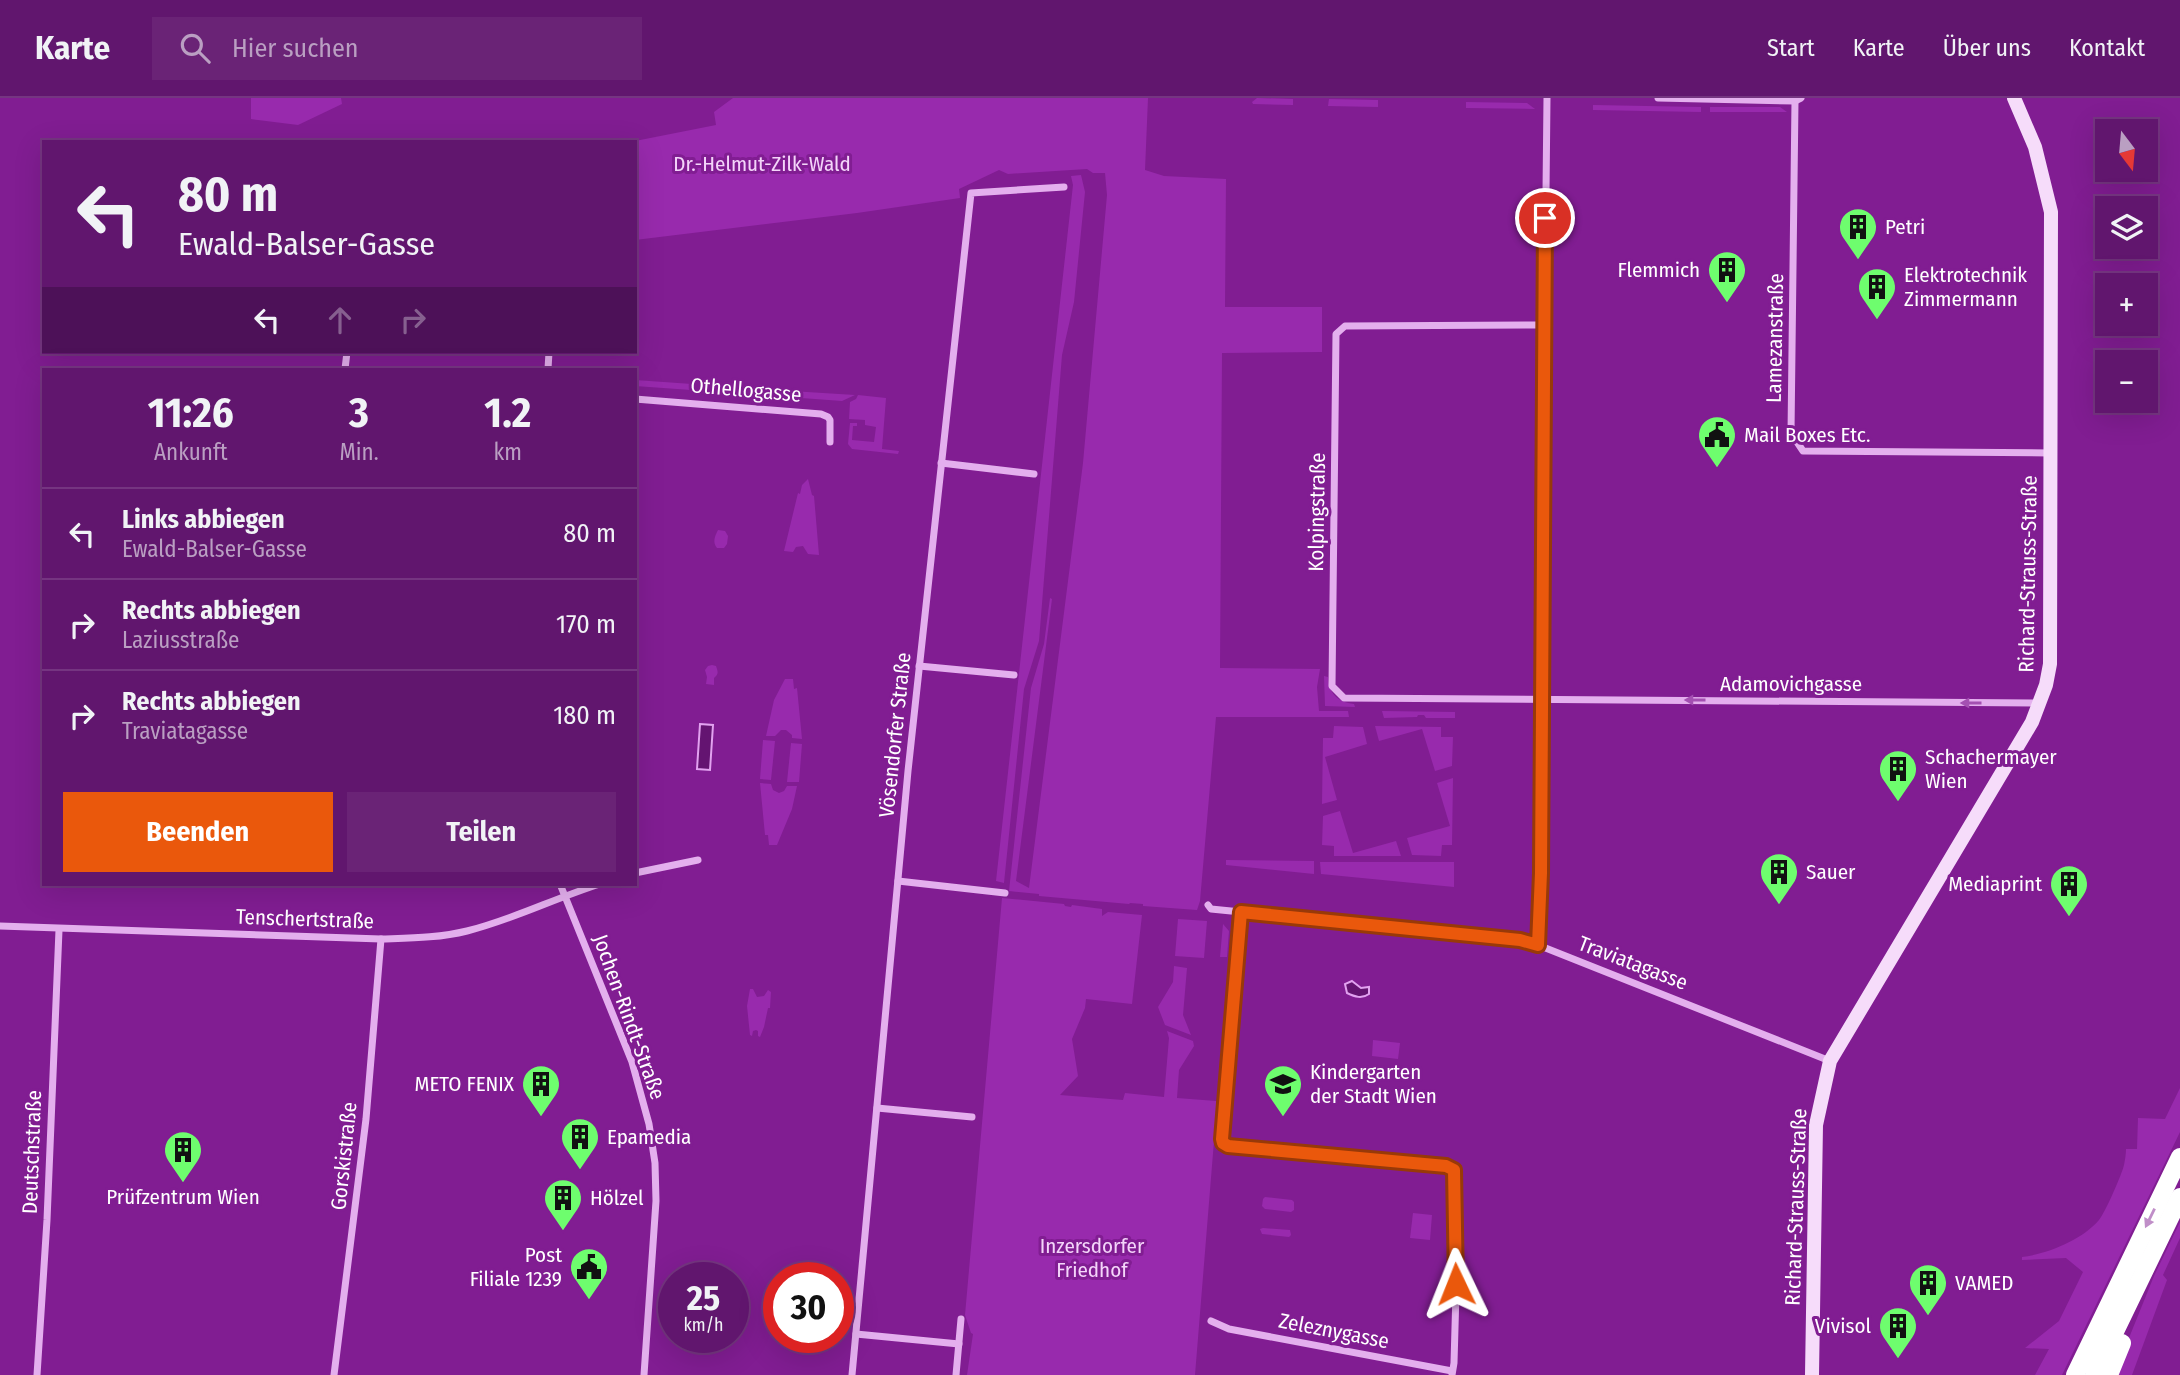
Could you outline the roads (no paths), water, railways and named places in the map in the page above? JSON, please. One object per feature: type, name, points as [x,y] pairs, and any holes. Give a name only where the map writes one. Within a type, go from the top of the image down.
[{"type":"highway","points":[[2075,1375],[2180,1157]]},
{"type":"highway","points":[[2094,1375],[2176,1205]]},
{"type":"highway","points":[[2109,1375],[2176,1205]]},
{"type":"main road","name":"Richard-Strauss-Straße","points":[[1812,1375],[1816,1125],[1830,1061],[2032,722],[2046,685],[2051,651],[2051,212],[2035,146],[2014,98]]},
{"type":"street","points":[[1538,945],[1547,98]]},
{"type":"street","points":[[1658,98],[1798,99]]},
{"type":"street","name":"Lamezanstraße","points":[[1798,99],[1791,433],[1804,451],[2051,453]]},
{"type":"street","name":"Vösendorfer Straße","points":[[852,1375],[919,666],[971,193],[1064,187]]},
{"type":"street","name":"Kolpingstraße","points":[[1542,699],[1344,698],[1332,686],[1336,334],[1345,326],[1544,325]]},
{"type":"street","name":"Othellogasse","points":[[637,399],[821,414],[830,420],[830,442]]},
{"type":"street","points":[[941,463],[1034,474]]},
{"type":"street","points":[[919,666],[1014,675]]},
{"type":"street","name":"Adamovichgasse","points":[[1542,699],[2040,703]]},
{"type":"street","points":[[637,873],[698,860]]},
{"type":"street","points":[[898,881],[1005,893]]},
{"type":"street","name":"Jochen-Rindt-Straße","points":[[561,886],[632,1062],[649,1125],[655,1163],[656,1201],[644,1375]]},
{"type":"street","name":"Tenschertstraße","points":[[0,926],[381,939],[426,937],[467,931],[594,886]]},
{"type":"street","name":"Traviatagasse","points":[[1208,905],[1211,909],[1520,940],[1830,1061]]},
{"type":"street","points":[[1241,912],[1223,1143],[1446,1166],[1454,1170],[1454,1246],[1457,1257],[1452,1373]]},
{"type":"street","name":"Deutschstraße","points":[[37,1375],[47,1220],[59,929]]},
{"type":"street","name":"Gorskistraße","points":[[334,1375],[366,1119],[381,939]]},
{"type":"street","points":[[877,1108],[972,1117]]},
{"type":"street","points":[[956,1375],[961,1319]]},
{"type":"street","name":"Zeleznygasse","points":[[1211,1321],[1229,1329],[1452,1373]]},
{"type":"street","points":[[856,1334],[959,1344]]},
{"type":"place","name":"Petri","points":[[1858,261]]},
{"type":"place","name":"Flemmich","points":[[1727,304]]},
{"type":"place","name":"Elektrotechnik Zimmermann","points":[[1877,321]]},
{"type":"place","name":"Mail Boxes Etc.","points":[[1717,469]]},
{"type":"place","name":"Schachermayer Wien","points":[[1898,803]]},
{"type":"place","name":"Sauer","points":[[1779,906]]},
{"type":"place","name":"Mediaprint","points":[[2069,918]]},
{"type":"place","name":"METO FENIX","points":[[541,1118]]},
{"type":"place","name":"Kindergarten der Stadt Wien","points":[[1283,1118]]},
{"type":"place","name":"Epamedia","points":[[580,1171]]},
{"type":"place","name":"Prüfzentrum Wien","points":[[183,1184]]},
{"type":"place","name":"Hölzel","points":[[563,1232]]},
{"type":"place","name":"Post Filiale 1239","points":[[589,1301]]},
{"type":"place","name":"VAMED","points":[[1928,1317]]},
{"type":"place","name":"Vivisol","points":[[1898,1360]]},
{"type":"park label","name":"Dr.-Helmut-Zilk-Wald","points":[[762,164]]},
{"type":"park label","name":"Inzersdorfer Friedhof","points":[[1092,1258]]}]
